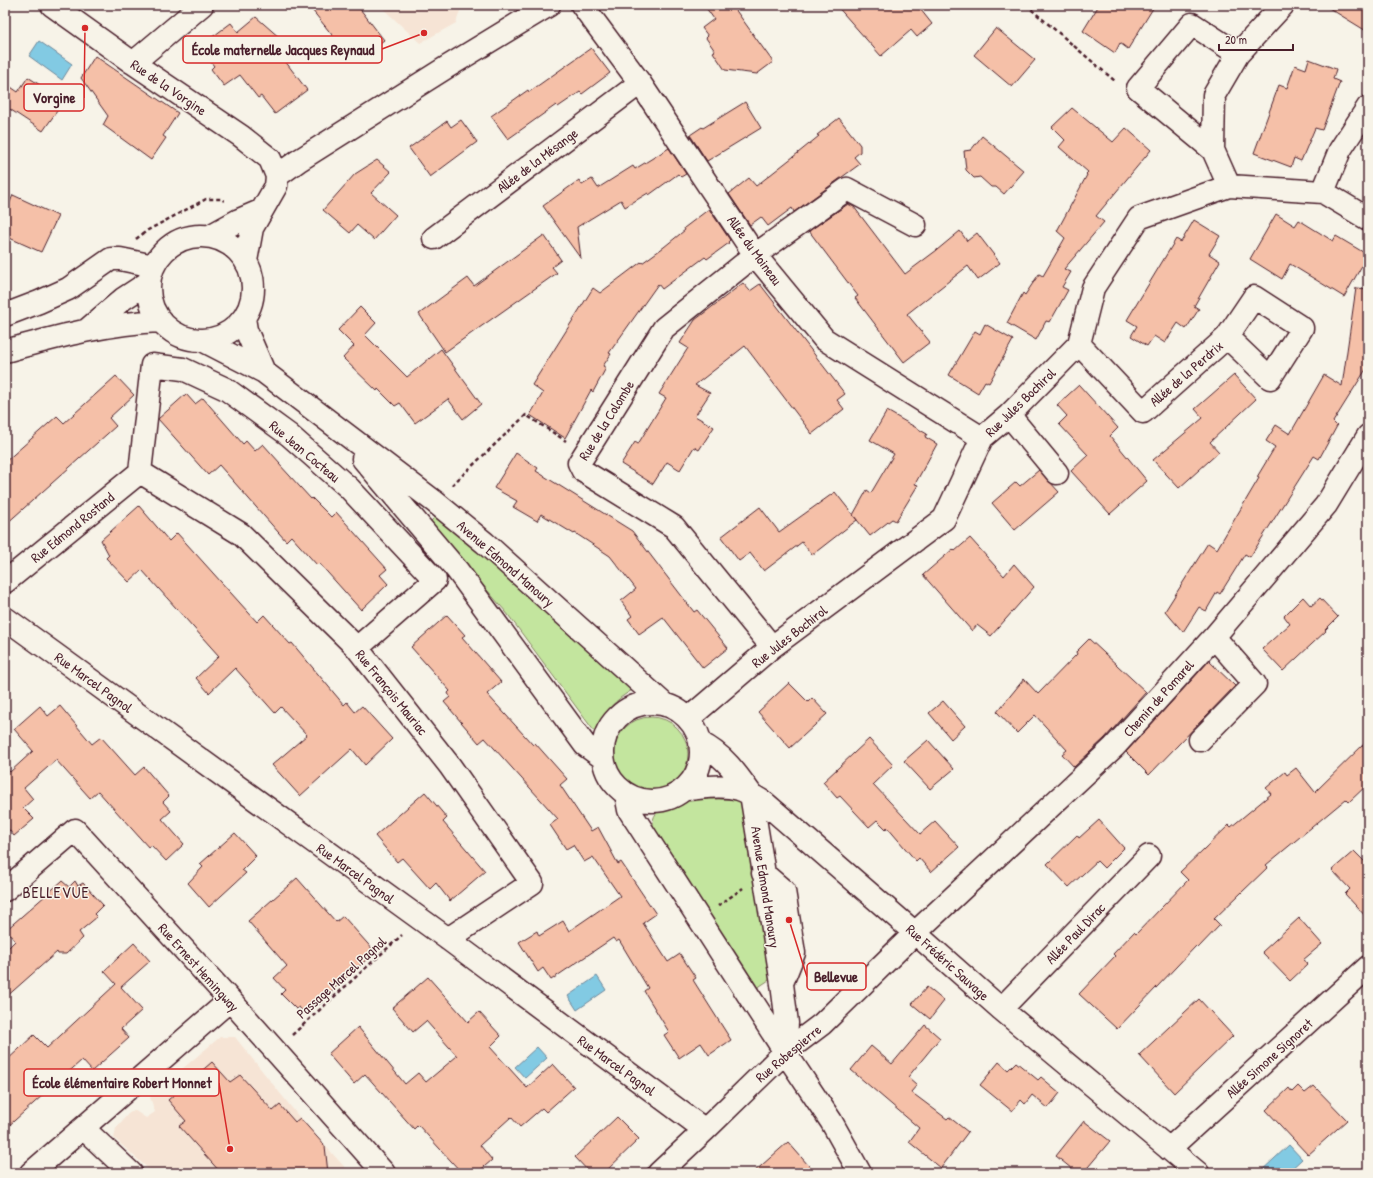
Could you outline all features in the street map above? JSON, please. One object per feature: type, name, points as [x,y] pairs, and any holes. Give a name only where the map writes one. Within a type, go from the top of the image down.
[{"type":"street","name":"Rue de la Vorgine","points":[[52,5],[133,63],[247,141],[270,160],[277,176]]},
{"type":"street","points":[[133,63],[202,5]]},
{"type":"street","points":[[246,261],[252,228],[260,211],[276,186],[277,176],[298,161],[440,71],[549,5]]},
{"type":"street","name":"Allée du Moineau","points":[[582,5],[640,83],[755,255],[824,339],[982,438]]},
{"type":"street","points":[[1229,186],[1213,150],[1214,95],[1238,54],[1283,5]]},
{"type":"street","points":[[1213,150],[1138,88],[1192,24],[1238,54]]},
{"type":"street","name":"Allée de la Mésange","points":[[434,238],[640,83]]},
{"type":"street","points":[[1323,192],[1340,150],[1368,107]]},
{"type":"street","points":[[1079,344],[1093,288],[1139,218],[1229,186],[1323,192],[1368,219]]},
{"type":"street","name":"Rue de la Colombe","points":[[772,647],[674,527],[583,471],[579,463],[664,328],[755,255],[847,189],[915,225]]},
{"type":"street","points":[[210,236],[260,211]]},
{"type":"street","points":[[193,236],[210,236],[224,241],[236,249],[246,261],[252,275],[254,290],[251,304],[244,318],[233,330],[218,337],[202,340],[186,338],[172,331],[161,321],[153,309],[150,296],[152,274],[163,252],[177,242],[193,236]]},
{"type":"street","points":[[5,315],[68,289],[111,259],[120,259],[152,274]]},
{"type":"street","points":[[88,329],[152,274]]},
{"type":"street","name":"Avenue Edmond Manoury","points":[[244,318],[246,330],[264,372]]},
{"type":"street","points":[[5,351],[88,329],[132,322],[161,321]]},
{"type":"street","name":"Allée de la Perdrix","points":[[1079,344],[1143,412],[1227,337]]},
{"type":"street","name":"Avenue Edmond Manoury","points":[[202,340],[264,372],[435,502],[485,543],[665,705]]},
{"type":"street","name":"Rue Jules Bochirol","points":[[688,719],[772,647],[944,519],[982,438],[1009,415],[1079,344]]},
{"type":"street","name":"Rue Jean Cocteau","points":[[140,472],[152,365],[183,370],[226,389],[289,435],[349,488],[435,580],[357,648]]},
{"type":"street","points":[[1009,415],[1057,473]]},
{"type":"street","name":"Avenue Edmond Manoury","points":[[338,429],[456,570],[585,745],[603,758]]},
{"type":"street","name":"Chemin de Pomarel","points":[[915,932],[1114,747],[1214,637],[1326,505],[1368,436]]},
{"type":"street","name":"Rue Edmond Rostand","points":[[5,582],[140,472]]},
{"type":"street","name":"Rue François Mauriac","points":[[140,472],[241,534],[357,648],[450,766],[532,883],[448,939]]},
{"type":"street","name":"Rue Marcel Pagnol","points":[[5,618],[448,939],[705,1130]]},
{"type":"street","points":[[1200,740],[1255,684],[1214,637]]},
{"type":"street","points":[[651,703],[665,705],[678,710],[688,719],[696,730],[700,743],[701,756],[699,768],[693,780],[685,789],[672,798],[656,802],[641,800],[626,794],[615,785],[607,772],[603,758],[603,744],[607,731],[615,720],[625,711],[638,705],[651,703]]},
{"type":"street","name":"Avenue Edmond Manoury","points":[[700,743],[709,747],[722,757],[734,770],[751,794],[782,984],[787,1023],[785,1052]]},
{"type":"street","name":"Rue Frédéric Sauvage","points":[[685,789],[718,786],[741,789],[765,803],[915,932],[1001,1009],[1198,1173]]},
{"type":"street","points":[[626,794],[629,810],[831,1121],[860,1173]]},
{"type":"street","name":"Rue Ernest Hemingway","points":[[5,890],[75,830],[230,1000],[384,1173]]},
{"type":"street","name":"Allée Paul Dirac","points":[[1001,1009],[1149,856]]},
{"type":"street","name":"Rue Robespierre","points":[[659,1173],[785,1052],[822,1024],[915,932]]},
{"type":"street","name":"Allée Simone Signoret","points":[[1169,1149],[1368,967]]},
{"type":"street","points":[[31,1173],[230,1000]]},
{"type":"street","points":[[83,1128],[131,1173]]},
{"type":"path","points":[[1026,5],[1126,91],[1138,88]]},
{"type":"path","points":[[111,259],[148,230],[206,199],[222,199],[228,203],[240,220]]},
{"type":"path","points":[[435,502],[526,415],[585,453]]},
{"type":"path","name":"Passage Marcel Pagnol","points":[[275,1051],[420,919]]},
{"type":"shaded area","points":[[379,5],[462,5],[456,23],[420,43]]},
{"type":"shaded area","points":[[220,1037],[235,1037],[300,1118],[350,1173],[153,1173],[114,1138],[116,1128],[128,1114],[134,1110],[146,1118],[155,1112],[150,1097]]},
{"type":"green space","points":[[438,514],[634,689],[621,697],[611,707],[594,731],[506,612],[429,523]]},
{"type":"green space","points":[[651,717],[665,720],[677,728],[685,740],[688,754],[685,768],[677,780],[665,788],[651,791],[637,788],[625,780],[617,768],[614,754],[617,740],[625,728],[637,720]]},
{"type":"green space","points":[[695,796],[731,798],[740,801],[750,809],[772,978],[757,988],[653,826],[654,817],[663,808]]},
{"type":"water","points":[[39,41],[72,64],[62,80],[29,56]]},
{"type":"water","points":[[597,976],[606,990],[577,1010],[568,996]]},
{"type":"water","points":[[537,1047],[547,1058],[525,1078],[515,1067]]},
{"type":"water","points":[[1289,1145],[1302,1159],[1287,1173],[1259,1173]]},
{"type":"building","points":[[308,5],[357,5],[384,40],[357,60],[344,44],[341,46]]},
{"type":"building","points":[[704,5],[732,5],[773,62],[757,74],[725,70],[713,52],[715,51],[706,38],[708,36],[702,28],[714,19]]},
{"type":"building","points":[[836,5],[917,5],[932,24],[917,37],[911,30],[881,56]]},
{"type":"building","points":[[1099,5],[1155,5],[1128,49],[1120,43],[1115,53],[1083,31]]},
{"type":"building","points":[[1324,5],[1368,5],[1368,32]]},
{"type":"building","points":[[256,17],[296,52],[285,61],[307,90],[275,114],[261,96],[258,98],[240,75],[224,86],[211,69],[214,66],[199,47],[231,23],[238,32]]},
{"type":"building","points":[[996,28],[1035,60],[1012,87],[974,55]]},
{"type":"building","points":[[591,48],[610,73],[582,94],[580,92],[558,107],[556,105],[508,139],[491,116],[528,90],[529,92]]},
{"type":"building","points":[[95,56],[178,113],[163,136],[166,138],[151,160],[103,125],[108,116],[81,78]]},
{"type":"building","points":[[1309,59],[1336,69],[1333,79],[1340,82],[1322,130],[1315,128],[1301,161],[1294,158],[1291,167],[1254,153],[1279,85],[1287,88],[1295,65],[1306,69]]},
{"type":"building","points":[[28,77],[64,101],[43,131],[5,106],[5,83],[18,92]]},
{"type":"building","points":[[745,102],[761,128],[707,161],[690,135]]},
{"type":"building","points":[[1072,108],[1113,142],[1126,128],[1151,150],[1096,216],[1104,222],[1064,269],[1071,272],[1062,287],[1068,290],[1050,322],[1046,321],[1036,340],[1007,323],[1023,293],[1025,295],[1039,274],[1043,276],[1065,238],[1057,231],[1088,172],[1059,147],[1065,140],[1052,127]]},
{"type":"building","points":[[839,118],[860,145],[860,152],[854,157],[860,164],[794,212],[792,208],[768,226],[761,217],[750,225],[729,194],[749,178],[756,186],[819,136],[817,135]]},
{"type":"building","points":[[461,120],[477,142],[430,177],[409,148],[447,121],[451,127]]},
{"type":"building","points":[[982,136],[1024,171],[1004,194],[996,187],[991,187],[980,177],[974,178],[966,170],[964,151],[971,150]]},
{"type":"building","points":[[669,148],[686,174],[681,177],[678,174],[649,195],[648,193],[625,207],[621,200],[577,227],[581,259],[543,206],[579,180],[582,185],[592,179],[598,188],[633,166],[635,169]]},
{"type":"building","points":[[377,160],[391,172],[371,193],[396,215],[374,240],[357,225],[350,233],[323,210],[355,174]]},
{"type":"building","points":[[13,195],[58,216],[41,252],[5,236],[5,214]]},
{"type":"building","points":[[848,204],[854,207],[905,274],[960,231],[967,241],[977,233],[1000,263],[978,280],[968,266],[907,314],[930,342],[904,362],[855,298],[858,296],[809,231]]},
{"type":"building","points":[[709,209],[730,240],[728,242],[729,243],[707,259],[705,257],[662,289],[658,284],[609,353],[611,354],[603,366],[606,368],[593,392],[591,390],[565,438],[530,415],[543,393],[532,385],[593,288],[600,293],[641,262],[642,263],[664,247],[685,230],[684,228]]},
{"type":"building","points":[[1276,214],[1295,226],[1299,220],[1333,241],[1336,236],[1368,255],[1344,297],[1290,264],[1282,279],[1250,259]]},
{"type":"building","points":[[1194,220],[1220,236],[1209,254],[1220,261],[1194,306],[1199,309],[1186,329],[1178,323],[1165,343],[1154,336],[1147,346],[1131,336],[1137,326],[1127,320],[1176,239],[1181,242]]},
{"type":"building","points":[[544,235],[561,260],[552,267],[557,273],[445,352],[419,314],[468,278],[474,286]]},
{"type":"building","points":[[743,283],[750,291],[760,284],[845,394],[837,400],[844,409],[812,434],[745,346],[695,385],[710,393],[695,416],[714,427],[699,450],[694,447],[680,470],[667,462],[653,484],[621,464],[635,442],[638,444],[666,398],[659,394],[688,348],[680,343],[695,320]]},
{"type":"building","points":[[1356,288],[1368,289],[1368,366],[1333,422],[1337,426],[1319,459],[1314,456],[1250,557],[1245,554],[1220,594],[1217,592],[1206,611],[1199,607],[1183,632],[1165,611],[1208,543],[1217,549],[1259,478],[1257,477],[1275,447],[1266,441],[1276,425],[1290,434],[1324,375],[1342,386]]},
{"type":"building","points":[[360,307],[376,323],[365,335],[407,377],[441,349],[481,404],[463,419],[448,399],[415,423],[400,403],[395,406],[343,358],[354,346],[338,330]]},
{"type":"building","points":[[985,324],[1013,340],[989,383],[985,381],[978,393],[949,375],[975,331],[980,334]]},
{"type":"building","points":[[1234,375],[1256,399],[1210,442],[1219,452],[1179,488],[1153,460],[1203,418],[1195,409]]},
{"type":"building","points":[[116,376],[134,395],[109,418],[116,426],[5,525],[5,462],[57,416],[64,423]]},
{"type":"building","points":[[1079,385],[1118,428],[1110,436],[1147,481],[1110,514],[1071,471],[1088,455],[1059,424],[1067,416],[1057,405]]},
{"type":"building","points":[[186,394],[195,404],[203,398],[243,444],[246,441],[255,451],[263,444],[311,499],[312,498],[331,517],[336,512],[387,569],[380,575],[388,584],[361,610],[319,563],[317,565],[291,536],[286,541],[219,465],[208,475],[158,419]]},
{"type":"building","points":[[887,411],[927,434],[925,437],[937,444],[915,484],[918,485],[896,521],[892,519],[870,536],[853,515],[867,490],[871,493],[894,454],[870,440]]},
{"type":"building","points":[[516,453],[538,468],[536,471],[632,531],[694,612],[697,610],[728,648],[703,668],[663,617],[639,634],[628,619],[632,616],[621,601],[636,589],[610,556],[575,533],[574,534],[541,514],[537,521],[513,507],[517,501],[494,488]]},
{"type":"building","points":[[1039,470],[1059,492],[1015,530],[992,503],[1016,482],[1020,486]]},
{"type":"building","points":[[835,492],[857,520],[812,555],[802,542],[764,571],[750,553],[739,561],[721,537],[760,507],[779,532]]},
{"type":"building","points":[[139,506],[169,541],[177,533],[257,622],[264,615],[290,644],[292,643],[344,705],[347,702],[355,712],[362,706],[392,739],[365,765],[352,749],[300,796],[272,765],[307,735],[281,707],[275,713],[235,668],[209,693],[196,678],[219,656],[142,570],[129,582],[106,558],[109,555],[101,540]]},
{"type":"building","points":[[970,538],[1004,576],[1014,564],[1034,587],[991,636],[977,625],[972,631],[923,575],[953,549],[955,551]]},
{"type":"building","points":[[1303,597],[1311,606],[1320,598],[1338,617],[1325,630],[1326,631],[1283,671],[1262,649],[1290,624],[1284,616]]},
{"type":"building","points":[[447,615],[465,635],[462,637],[501,682],[487,694],[533,745],[535,743],[567,779],[560,785],[591,831],[598,827],[618,864],[621,862],[656,914],[643,923],[668,962],[680,954],[696,978],[693,980],[731,1040],[709,1055],[701,1043],[679,1058],[664,1035],[669,1032],[644,991],[648,988],[619,940],[616,942],[613,938],[551,980],[543,968],[538,972],[519,942],[537,931],[539,936],[563,921],[569,931],[620,896],[593,857],[584,862],[573,845],[566,849],[550,825],[558,819],[485,738],[479,743],[444,702],[450,697],[448,693],[450,691],[411,647]]},
{"type":"building","points":[[1089,639],[1146,692],[1105,738],[1074,767],[1062,754],[1067,750],[1035,715],[1017,733],[997,712],[1024,679],[1038,694],[1077,654],[1076,652]]},
{"type":"building","points":[[1209,661],[1235,686],[1149,775],[1126,752]]},
{"type":"building","points":[[789,683],[808,702],[812,698],[827,714],[790,748],[758,712]]},
{"type":"building","points":[[943,701],[965,726],[951,739],[929,713]]},
{"type":"building","points":[[40,706],[48,716],[60,706],[92,744],[101,737],[135,775],[144,767],[169,796],[163,802],[171,811],[162,819],[184,844],[166,861],[151,845],[149,848],[98,791],[90,798],[56,760],[24,788],[33,799],[23,808],[34,819],[14,836],[5,825],[5,767],[10,772],[33,751],[14,729]]},
{"type":"building","points":[[869,739],[893,765],[873,784],[920,834],[935,821],[959,847],[931,872],[919,858],[916,861],[887,827],[886,829],[877,820],[869,827],[840,796],[837,798],[823,782]]},
{"type":"building","points":[[928,740],[954,769],[930,789],[904,761]]},
{"type":"building","points":[[1368,740],[1368,784],[1349,802],[1346,799],[1266,865],[1268,867],[1214,919],[1220,925],[1198,948],[1196,946],[1117,1029],[1079,994],[1115,956],[1113,954],[1134,932],[1136,934],[1188,880],[1180,872],[1229,825],[1231,827],[1271,794],[1266,788],[1285,772],[1287,775],[1296,768],[1315,792]]},
{"type":"building","points":[[425,792],[447,818],[443,822],[485,871],[450,901],[436,883],[430,889],[402,858],[397,862],[375,836]]},
{"type":"building","points":[[1099,820],[1124,848],[1104,868],[1097,861],[1069,887],[1047,864],[1077,835],[1079,838]]},
{"type":"building","points":[[235,833],[256,856],[242,870],[246,873],[209,907],[188,883],[203,867],[200,864]]},
{"type":"building","points":[[1354,851],[1368,865],[1368,919],[1345,894],[1350,889],[1332,870]]},
{"type":"building","points":[[297,878],[336,922],[343,916],[375,952],[330,992],[331,994],[318,1005],[316,1003],[305,1014],[299,1007],[296,1009],[281,994],[285,990],[274,978],[287,966],[248,921]]},
{"type":"building","points":[[62,881],[69,887],[75,881],[78,886],[83,883],[103,905],[94,914],[97,917],[79,932],[83,938],[66,954],[58,954],[57,952],[5,998],[5,951],[15,941],[6,930]]},
{"type":"building","points":[[1299,918],[1322,944],[1303,960],[1308,964],[1290,981],[1262,952]]},
{"type":"building","points":[[134,943],[150,961],[121,987],[142,1010],[121,1029],[129,1038],[92,1071],[82,1060],[5,1129],[5,1062],[34,1035],[47,1048],[116,984],[104,971]]},
{"type":"building","points":[[428,977],[468,1022],[479,1012],[501,1036],[490,1047],[527,1088],[553,1064],[574,1087],[546,1112],[542,1108],[520,1127],[511,1117],[480,1145],[492,1160],[477,1173],[462,1173],[418,1125],[414,1129],[365,1074],[354,1084],[328,1054],[358,1027],[405,1084],[418,1073],[426,1082],[457,1056],[426,1021],[413,1032],[392,1008]]},
{"type":"building","points":[[927,987],[944,1001],[930,1019],[912,1004]]},
{"type":"building","points":[[1199,999],[1233,1036],[1174,1093],[1139,1055]]},
{"type":"building","points":[[925,1025],[940,1038],[908,1077],[917,1085],[911,1092],[947,1119],[949,1117],[968,1132],[941,1168],[909,1142],[919,1128],[851,1070],[871,1046],[892,1064]]},
{"type":"building","points":[[212,1062],[230,1082],[240,1075],[273,1111],[280,1105],[295,1122],[300,1118],[325,1146],[328,1173],[221,1173],[179,1126],[186,1121],[168,1100]]},
{"type":"building","points":[[999,1062],[1008,1070],[1016,1062],[1038,1080],[1041,1077],[1060,1093],[1048,1108],[1032,1095],[1025,1104],[1021,1100],[1012,1111],[980,1085]]},
{"type":"building","points":[[1298,1086],[1305,1093],[1314,1086],[1347,1120],[1308,1155],[1266,1110],[1289,1088],[1292,1092]]},
{"type":"building","points":[[617,1117],[639,1139],[604,1173],[590,1173],[575,1157]]},
{"type":"building","points":[[1084,1121],[1110,1141],[1083,1173],[1077,1173],[1056,1156]]},
{"type":"building","points":[[788,1142],[815,1173],[753,1173]]},
{"type":"place","name":"Vorgine","points":[[85,28]]},
{"type":"place","name":"École maternelle Jacques Reynaud","points":[[424,33]]},
{"type":"place","name":"Bellevue","points":[[789,920]]},
{"type":"place","name":"École élémentaire Robert Monnet","points":[[230,1149]]},
{"type":"district","name":"BELLEVUE","points":[[56,892]]}]
